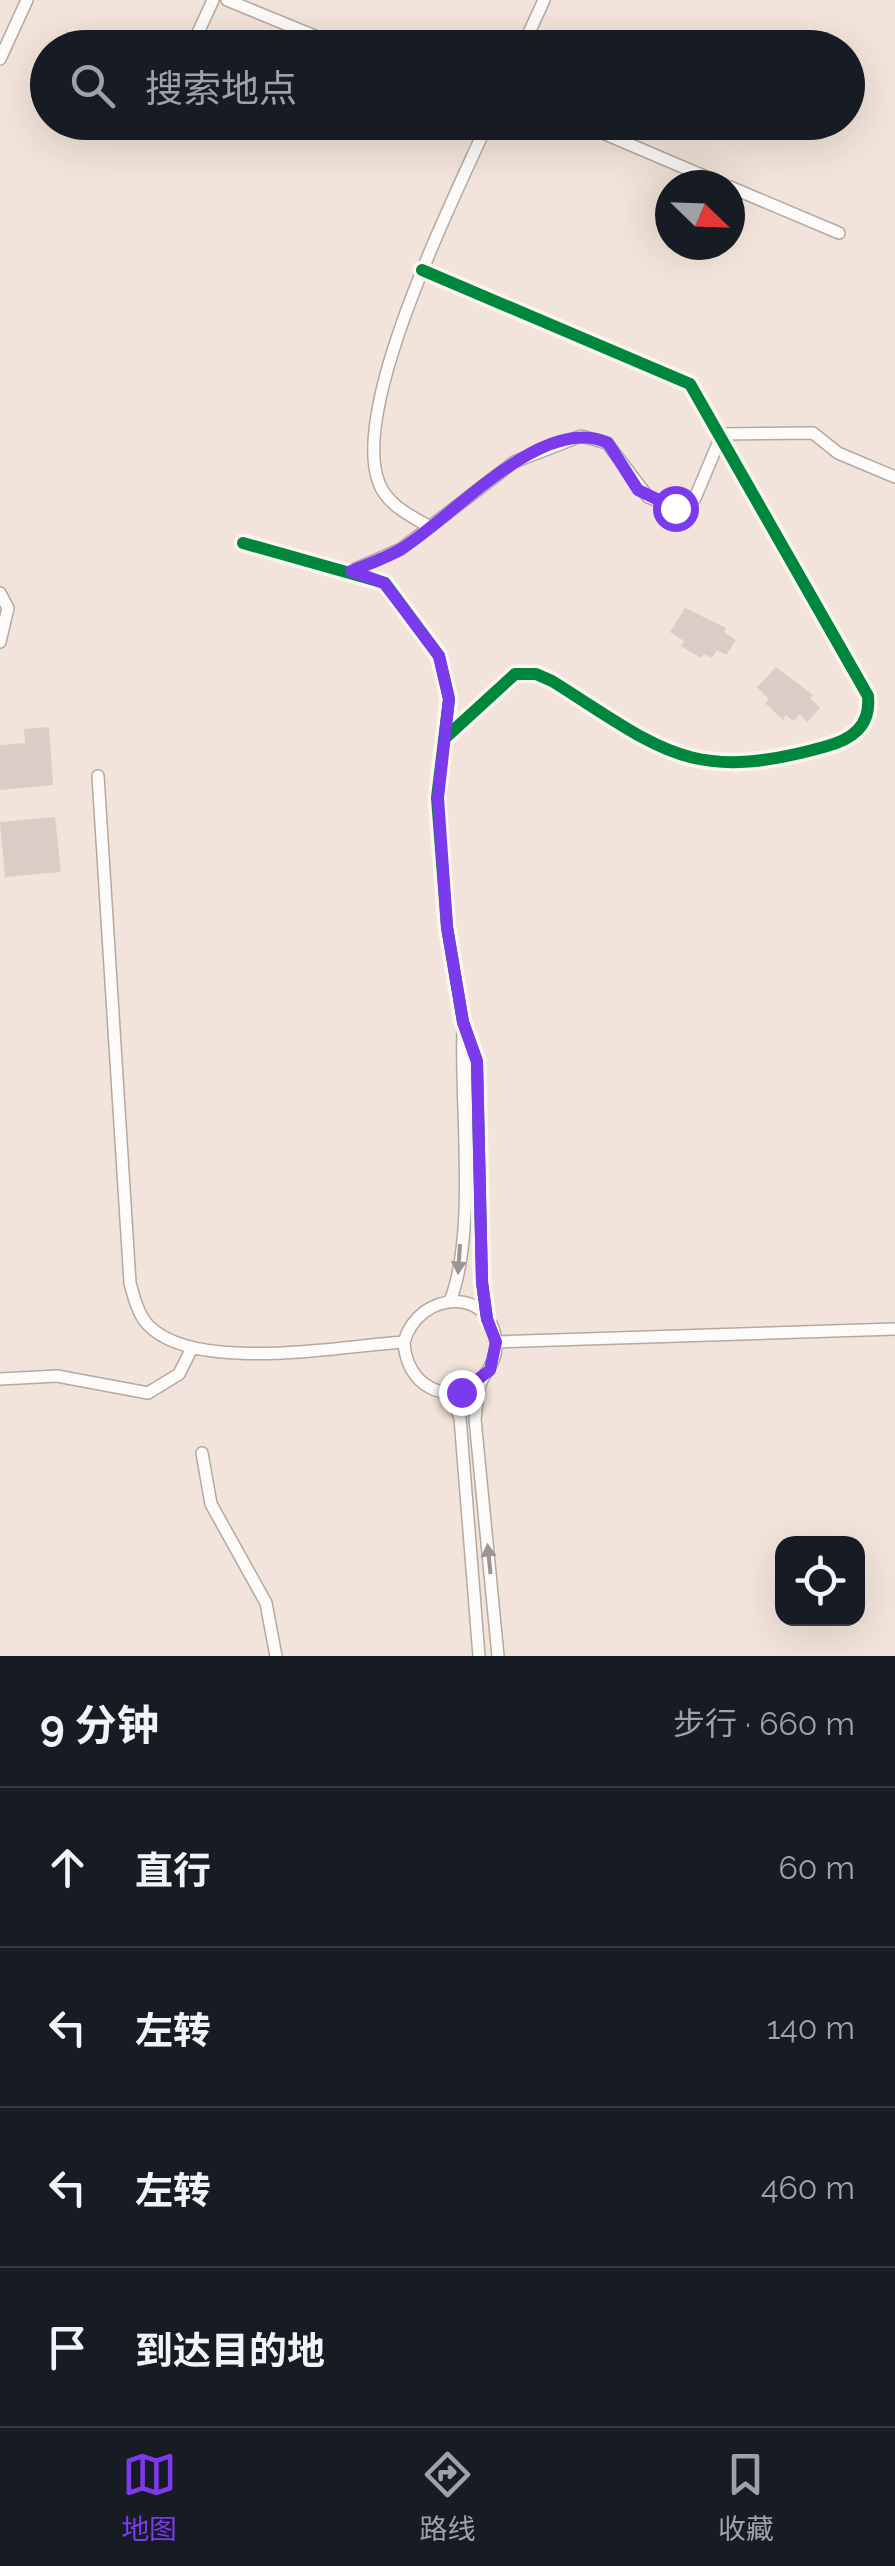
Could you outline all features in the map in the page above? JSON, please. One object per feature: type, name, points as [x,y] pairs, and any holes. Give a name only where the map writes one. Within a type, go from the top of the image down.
[{"type":"street","points":[[0,59],[27,0]]},
{"type":"street","points":[[199,30],[213,0]]},
{"type":"street","points":[[227,0],[300,30]]},
{"type":"street","points":[[530,30],[544,0]]},
{"type":"street","points":[[430,527],[386,494],[375,466],[384,384],[422,270],[480,140]]},
{"type":"street","points":[[619,140],[690,170]]},
{"type":"street","points":[[745,193],[839,233]]},
{"type":"street","points":[[422,270],[678,376],[700,396],[868,696],[870,711],[862,728],[845,742],[784,758],[714,765],[652,744],[552,681],[536,674],[516,674],[444,739]]},
{"type":"street","points":[[722,434],[813,433],[838,453],[895,477]]},
{"type":"street","points":[[351,571],[400,549],[514,462],[582,436],[608,443],[648,497],[675,508],[686,506],[695,498],[722,434]]},
{"type":"street","points":[[244,543],[384,583],[439,656],[449,699],[438,798],[447,927],[463,1022],[464,1175],[458,1280],[450,1301]]},
{"type":"street","points":[[0,593],[8,608],[0,642]]},
{"type":"street","points":[[98,776],[130,1284],[147,1324],[166,1339],[223,1354],[404,1342]]},
{"type":"street","points":[[463,1022],[477,1062],[482,1282],[487,1319],[496,1342],[490,1370],[480,1382],[450,1394],[421,1384],[411,1372],[404,1342],[419,1312],[450,1301],[464,1303],[487,1319]]},
{"type":"street","points":[[496,1342],[895,1329]]},
{"type":"street","points":[[0,1380],[58,1376],[148,1393],[179,1374],[192,1348]]},
{"type":"street","points":[[480,1382],[476,1418],[498,1656]]},
{"type":"street","points":[[450,1394],[460,1418],[479,1656]]},
{"type":"street","points":[[202,1454],[212,1504],[266,1603],[276,1656]]},
{"type":"building","points":[[685,608],[726,628],[724,632],[736,640],[726,655],[717,650],[712,658],[704,654],[701,658],[681,646],[684,641],[670,632]]},
{"type":"building","points":[[776,667],[813,695],[810,698],[820,708],[807,722],[800,714],[793,721],[786,715],[783,720],[765,703],[769,699],[757,687]]},
{"type":"building","points":[[49,727],[53,785],[0,790],[0,745],[25,743],[24,729]]},
{"type":"building","points":[[55,817],[61,872],[5,877],[0,822]]},
{"type":"cycle path","points":[[422,270],[690,384],[868,696],[863,724],[851,736],[834,744],[778,758],[708,761],[651,742],[552,681],[536,674],[515,674],[444,739]]},
{"type":"cycle path","points":[[243,543],[385,583],[439,656],[449,699],[437,798],[447,927],[463,1022],[477,1061],[482,1282],[487,1319]]},
{"type":"route","points":[[461,1392],[480,1382],[490,1370],[496,1342],[487,1319],[482,1282],[477,1062],[463,1022],[447,927],[438,798],[449,699],[439,656],[384,583],[351,571],[400,549],[514,462],[582,436],[594,436],[608,443],[618,453],[638,490],[675,508]]}]
